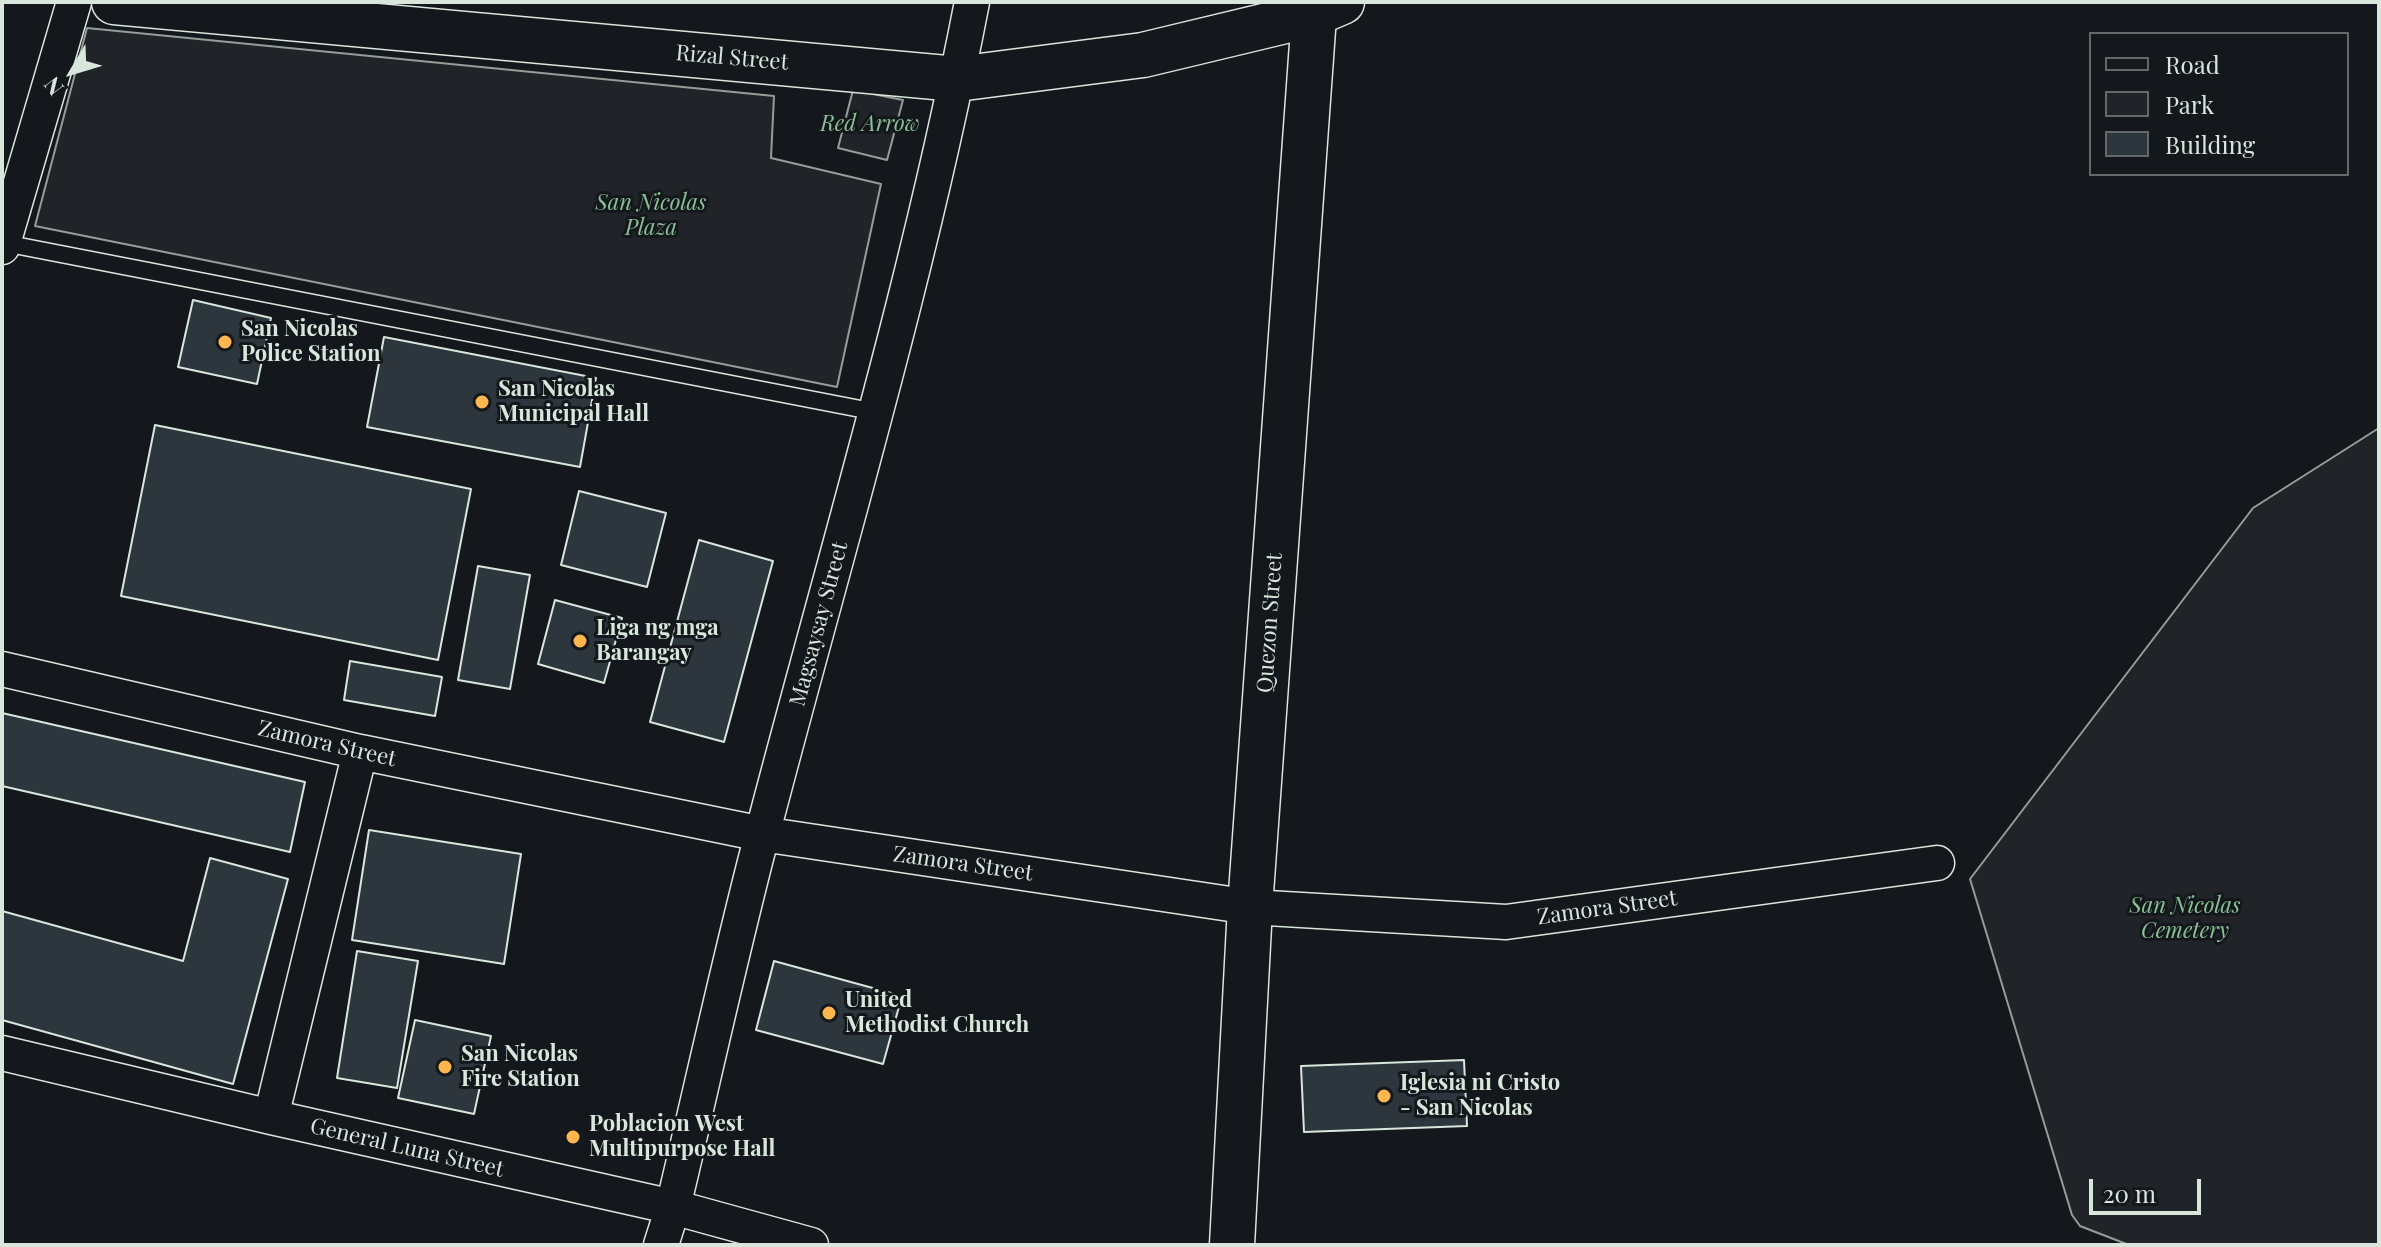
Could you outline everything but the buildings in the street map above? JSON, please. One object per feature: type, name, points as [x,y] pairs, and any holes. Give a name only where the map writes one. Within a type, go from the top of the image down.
[{"type":"street","points":[[3,245],[74,2]]},
{"type":"street","name":"Rizal Street","points":[[114,2],[957,79],[1143,55],[1324,6]]},
{"type":"street","name":"Magsaysay Street","points":[[661,1245],[673,1207],[762,834],[876,412],[957,79],[972,2]]},
{"type":"street","name":"Quezon Street","points":[[1232,1245],[1250,907],[1324,6]]},
{"type":"street","name":"Zamora Street","points":[[2,669],[360,752],[762,834],[1250,907],[1506,922],[1937,863]]},
{"type":"street","points":[[271,1117],[360,752]]},
{"type":"street","name":"General Luna Street","points":[[2,1053],[673,1207],[811,1245]]},
{"type":"lane","points":[[3,245],[876,412]]},
{"type":"green space","name":"San Nicolas Plaza","points":[[87,28],[774,96],[771,158],[881,184],[837,387],[35,226]]},
{"type":"green space","name":"Red Arrow","points":[[853,90],[903,100],[887,160],[838,148]]},
{"type":"green space","name":"San Nicolas Cemetery","points":[[2379,428],[2379,1245],[2129,1245],[2080,1226],[2072,1215],[1970,879],[2253,508]]},
{"type":"place","name":"San Nicolas Police Station","points":[[225,342]]},
{"type":"place","name":"San Nicolas Municipal Hall","points":[[482,402]]},
{"type":"place","name":"Liga ng mga Barangay","points":[[580,641]]},
{"type":"place","name":"United Methodist Church","points":[[829,1013]]},
{"type":"place","name":"San Nicolas Fire Station","points":[[445,1067]]},
{"type":"place","name":"Iglesia ni Cristo - San Nicolas","points":[[1384,1096]]},
{"type":"place","name":"Poblacion West Multipurpose Hall","points":[[573,1137]]}]
